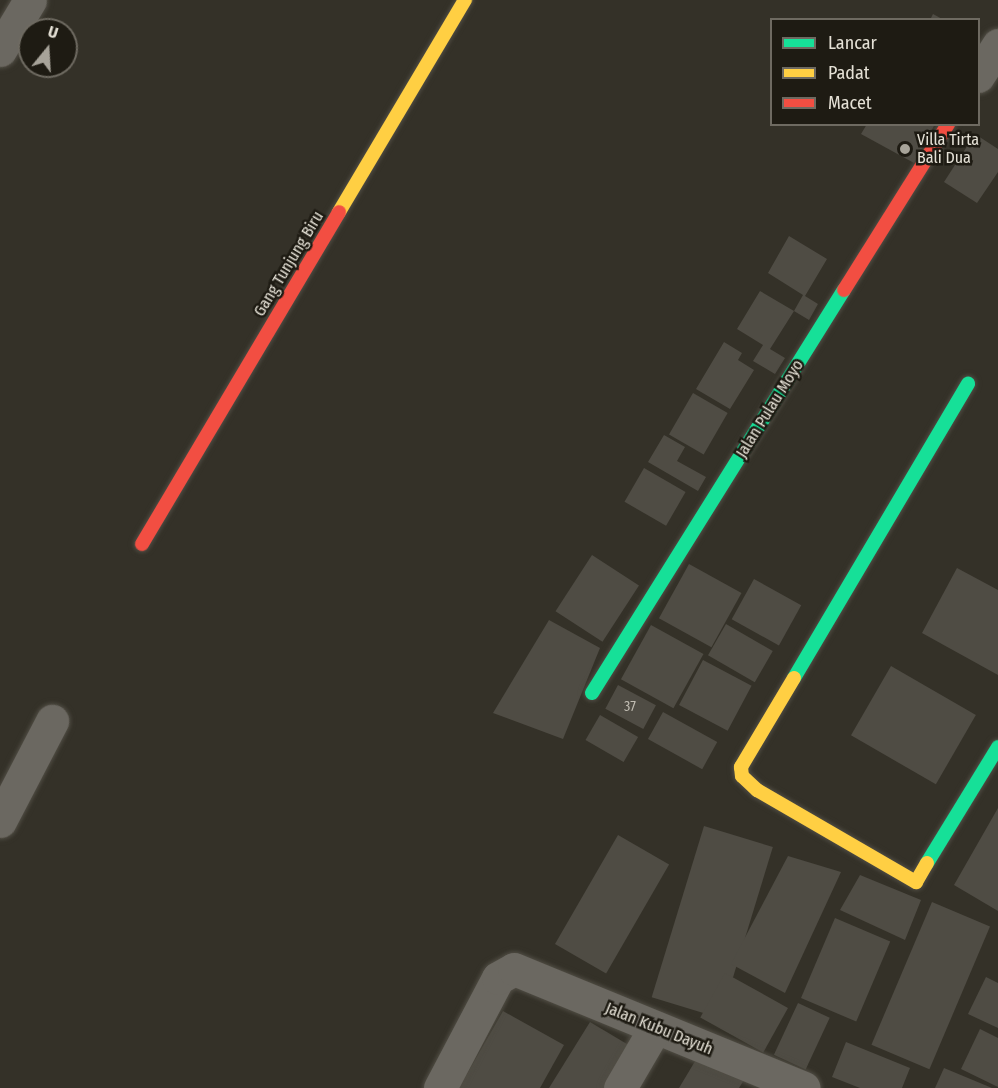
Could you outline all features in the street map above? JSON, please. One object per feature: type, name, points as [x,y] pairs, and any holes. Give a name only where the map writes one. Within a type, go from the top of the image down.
[{"type":"street","points":[[0,50],[30,0]]},
{"type":"street","name":"Gang Tunjung Biru","points":[[142,544],[465,0]]},
{"type":"street","points":[[980,73],[998,45]]},
{"type":"street","name":"Jalan Pulau Moyo","points":[[592,693],[947,126]]},
{"type":"street","points":[[968,384],[741,767],[742,776],[757,790],[916,882],[998,747]]},
{"type":"street","points":[[0,820],[52,721]]},
{"type":"street","name":"Jalan Kubu Dayuh","points":[[440,1088],[498,978],[514,969],[804,1088]]},
{"type":"street","points":[[620,1088],[655,1028]]},
{"type":"building","name":"Villa Tirta Bali Dua","points":[[866,126],[934,126],[914,163],[861,134]]},
{"type":"building","points":[[975,134],[998,149],[998,172],[977,203],[944,182]]},
{"type":"building","points":[[789,236],[827,259],[805,296],[818,304],[809,320],[794,311],[803,295],[768,273]]},
{"type":"building","points":[[760,291],[794,311],[770,349],[785,358],[775,374],[753,361],[763,345],[737,329]]},
{"type":"building","points":[[724,342],[742,353],[738,360],[754,370],[730,409],[696,389]]},
{"type":"building","points":[[693,393],[728,413],[704,455],[669,435]]},
{"type":"building","points":[[664,435],[685,447],[677,461],[706,477],[698,491],[648,462]]},
{"type":"building","points":[[644,468],[686,492],[666,526],[624,502]]},
{"type":"building","points":[[592,555],[639,585],[602,642],[556,611]]},
{"type":"building","points":[[689,564],[741,593],[711,647],[659,618]]},
{"type":"building","points":[[957,568],[998,590],[998,675],[922,633]]},
{"type":"building","points":[[754,579],[801,605],[779,645],[732,619]]},
{"type":"building","points":[[549,620],[600,648],[563,739],[493,713]]},
{"type":"building","points":[[726,624],[773,651],[755,682],[708,655]]},
{"type":"building","points":[[651,625],[703,654],[673,708],[621,679]]},
{"type":"building","points":[[703,660],[752,686],[728,731],[679,705]]},
{"type":"building","points":[[891,666],[976,715],[936,784],[851,735]]},
{"type":"building","points":[[618,685],[656,705],[643,729],[605,709]]},
{"type":"building","points":[[663,712],[717,742],[702,769],[648,739]]},
{"type":"building","points":[[600,715],[638,737],[624,762],[586,740]]},
{"type":"building","points":[[998,808],[998,911],[954,885]]},
{"type":"building","points":[[704,826],[773,847],[721,1018],[652,997]]},
{"type":"building","points":[[618,835],[669,864],[606,974],[555,944]]},
{"type":"building","points":[[788,856],[841,872],[785,993],[731,964]]},
{"type":"building","points":[[860,875],[921,900],[905,940],[840,910]]},
{"type":"building","points":[[932,902],[990,927],[929,1069],[871,1045]]},
{"type":"building","points":[[835,918],[890,941],[856,1022],[801,998]]},
{"type":"building","points":[[725,973],[788,1008],[763,1053],[700,1018]]},
{"type":"building","points":[[986,977],[998,983],[998,1028],[968,1014]]},
{"type":"building","points":[[798,1003],[830,1018],[806,1069],[774,1055]]},
{"type":"building","points":[[503,1011],[564,1045],[540,1088],[459,1088]]},
{"type":"building","points":[[590,1022],[637,1050],[614,1088],[549,1088]]},
{"type":"building","points":[[980,1029],[998,1038],[998,1087],[961,1069]]},
{"type":"building","points":[[846,1042],[910,1068],[902,1088],[860,1088],[832,1077]]},
{"type":"building","points":[[700,1053],[744,1080],[739,1088],[679,1088]]},
{"type":"building","points":[[944,1068],[992,1088],[935,1088]]},
{"type":"traffic: fast","points":[[592,693],[844,290]]},
{"type":"traffic: fast","points":[[794,678],[968,384]]},
{"type":"traffic: fast","points":[[927,863],[998,747]]},
{"type":"traffic: slow","points":[[339,212],[465,0]]},
{"type":"traffic: slow","points":[[794,678],[741,767],[742,776],[757,790],[916,882],[927,863]]},
{"type":"traffic: jam","points":[[844,290],[947,126]]},
{"type":"traffic: jam","points":[[142,544],[339,212]]},
{"type":"place","name":"Villa Tirta Bali Dua","points":[[905,149]]}]
